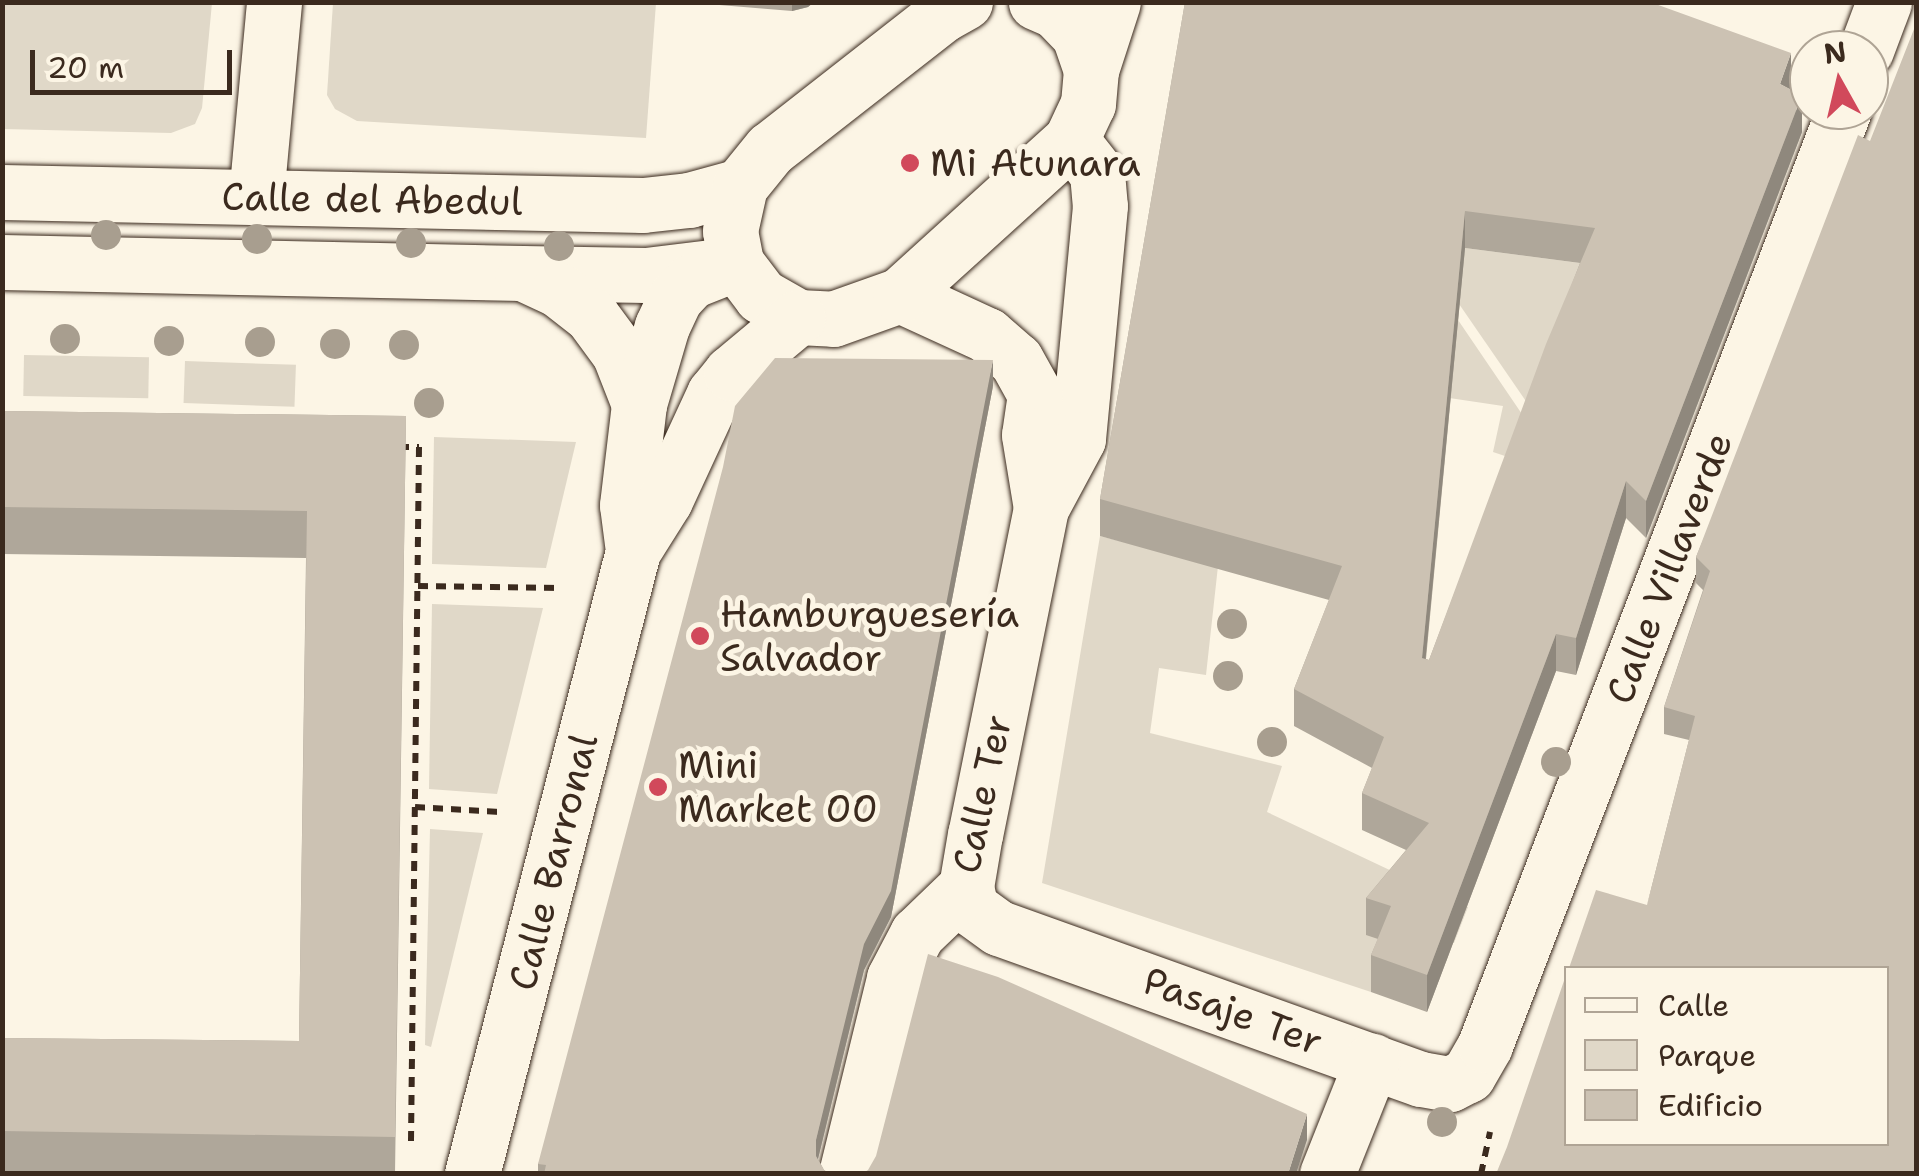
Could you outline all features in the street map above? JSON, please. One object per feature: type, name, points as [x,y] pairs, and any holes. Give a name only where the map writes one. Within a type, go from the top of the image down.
[{"type":"street","points":[[256,197],[274,2]]},
{"type":"street","points":[[965,2],[943,14],[770,148],[740,186],[730,231],[736,263],[761,296],[798,317],[833,319],[900,295],[1071,140],[1088,104],[1091,70],[1113,2]]},
{"type":"street","points":[[1036,2],[1056,11],[1079,35],[1091,70]]},
{"type":"street","points":[[1874,30],[1884,2]]},
{"type":"street","name":"Calle Villaverde","points":[[1493,1026],[1836,130]]},
{"type":"street","name":"Calle Ter","points":[[846,1174],[894,978],[916,934],[966,887],[1042,508],[1078,438],[1100,206],[1097,173],[1071,140]]},
{"type":"street","name":"Calle del Abedul","points":[[2,192],[643,205],[690,200],[740,186]]},
{"type":"street","name":"Calle del Abedul","points":[[2,262],[646,275],[736,263]]},
{"type":"street","name":"Calle Barronal","points":[[633,551],[627,505],[639,404],[675,298],[691,281],[736,263]]},
{"type":"street","points":[[522,273],[559,290],[591,316],[619,354],[639,404]]},
{"type":"street","name":"Calle Ter","points":[[900,295],[987,334],[1016,360],[1034,394],[1030,435],[1042,508]]},
{"type":"street","name":"Calle Barronal","points":[[472,1174],[633,551],[664,500],[714,394],[731,373],[798,317]]},
{"type":"street","name":"Pasaje Ter","points":[[966,887],[971,908],[1000,928],[1372,1061],[1450,1084],[1475,1065],[1493,1026]]},
{"type":"street","points":[[1327,1174],[1372,1061]]},
{"type":"path","points":[[380,446],[419,447],[411,1156],[421,1117]]},
{"type":"path","points":[[558,606],[577,540],[633,551]]},
{"type":"path","points":[[418,586],[563,588]]},
{"type":"path","points":[[495,831],[504,796]]},
{"type":"path","points":[[414,807],[500,812]]},
{"type":"green space","points":[[3,2],[212,3],[202,108],[195,124],[171,133],[3,129]]},
{"type":"green space","points":[[333,3],[656,3],[646,138],[357,121],[335,109],[327,95]]},
{"type":"green space","points":[[1465,248],[1595,265],[1534,413],[1457,301]]},
{"type":"green space","points":[[1456,317],[1530,426],[1520,461],[1493,452],[1503,406],[1389,389]]},
{"type":"green space","points":[[24,355],[149,357],[148,398],[23,396]]},
{"type":"green space","points":[[185,361],[296,365],[294,407],[184,403]]},
{"type":"green space","points":[[434,437],[576,442],[546,568],[432,564]]},
{"type":"green space","points":[[1100,536],[1218,566],[1206,675],[1159,668],[1150,733],[1282,766],[1267,812],[1468,907],[1454,943],[1381,917],[1391,943],[1371,992],[1042,883]]},
{"type":"green space","points":[[432,604],[543,608],[497,794],[429,789]]},
{"type":"green space","points":[[430,829],[483,833],[431,1047],[425,1045]]},
{"type":"building","points":[[1185,2],[1650,2],[1789,52],[1780,84],[1789,88],[1789,129],[1646,501],[1626,481],[1576,638],[1556,634],[1427,975],[1371,955],[1391,906],[1366,898],[1429,823],[1362,793],[1384,737],[1294,689],[1342,566],[1100,499]],"holes":[[[1465,211],[1595,228],[1546,344],[1429,660],[1422,658]]]},
{"type":"building","points":[[1916,24],[1916,1174],[1496,1174],[1564,981],[1564,1146],[1889,1146],[1889,966],[1570,966],[1596,890],[1647,905],[1695,716],[1664,707],[1710,571],[1696,557],[1858,135],[1870,141],[1874,130],[1889,130],[1889,93]]},
{"type":"building","points":[[775,358],[993,360],[891,891],[864,944],[816,1140],[816,1156],[830,1174],[544,1174],[546,1165],[538,1164],[723,467],[735,406]]},
{"type":"building","points":[[2,411],[406,416],[395,1137],[2,1131],[2,1038],[299,1041],[307,511],[2,507]]},
{"type":"building","points":[[928,954],[998,977],[1307,1114],[1288,1174],[862,1174],[876,1156]]},
{"type":"place","name":"Mi Atunara","points":[[910,163]]},
{"type":"place","name":"Hamburguesería Salvador","points":[[700,636]]},
{"type":"place","name":"Mini Market 00","points":[[658,787]]}]
